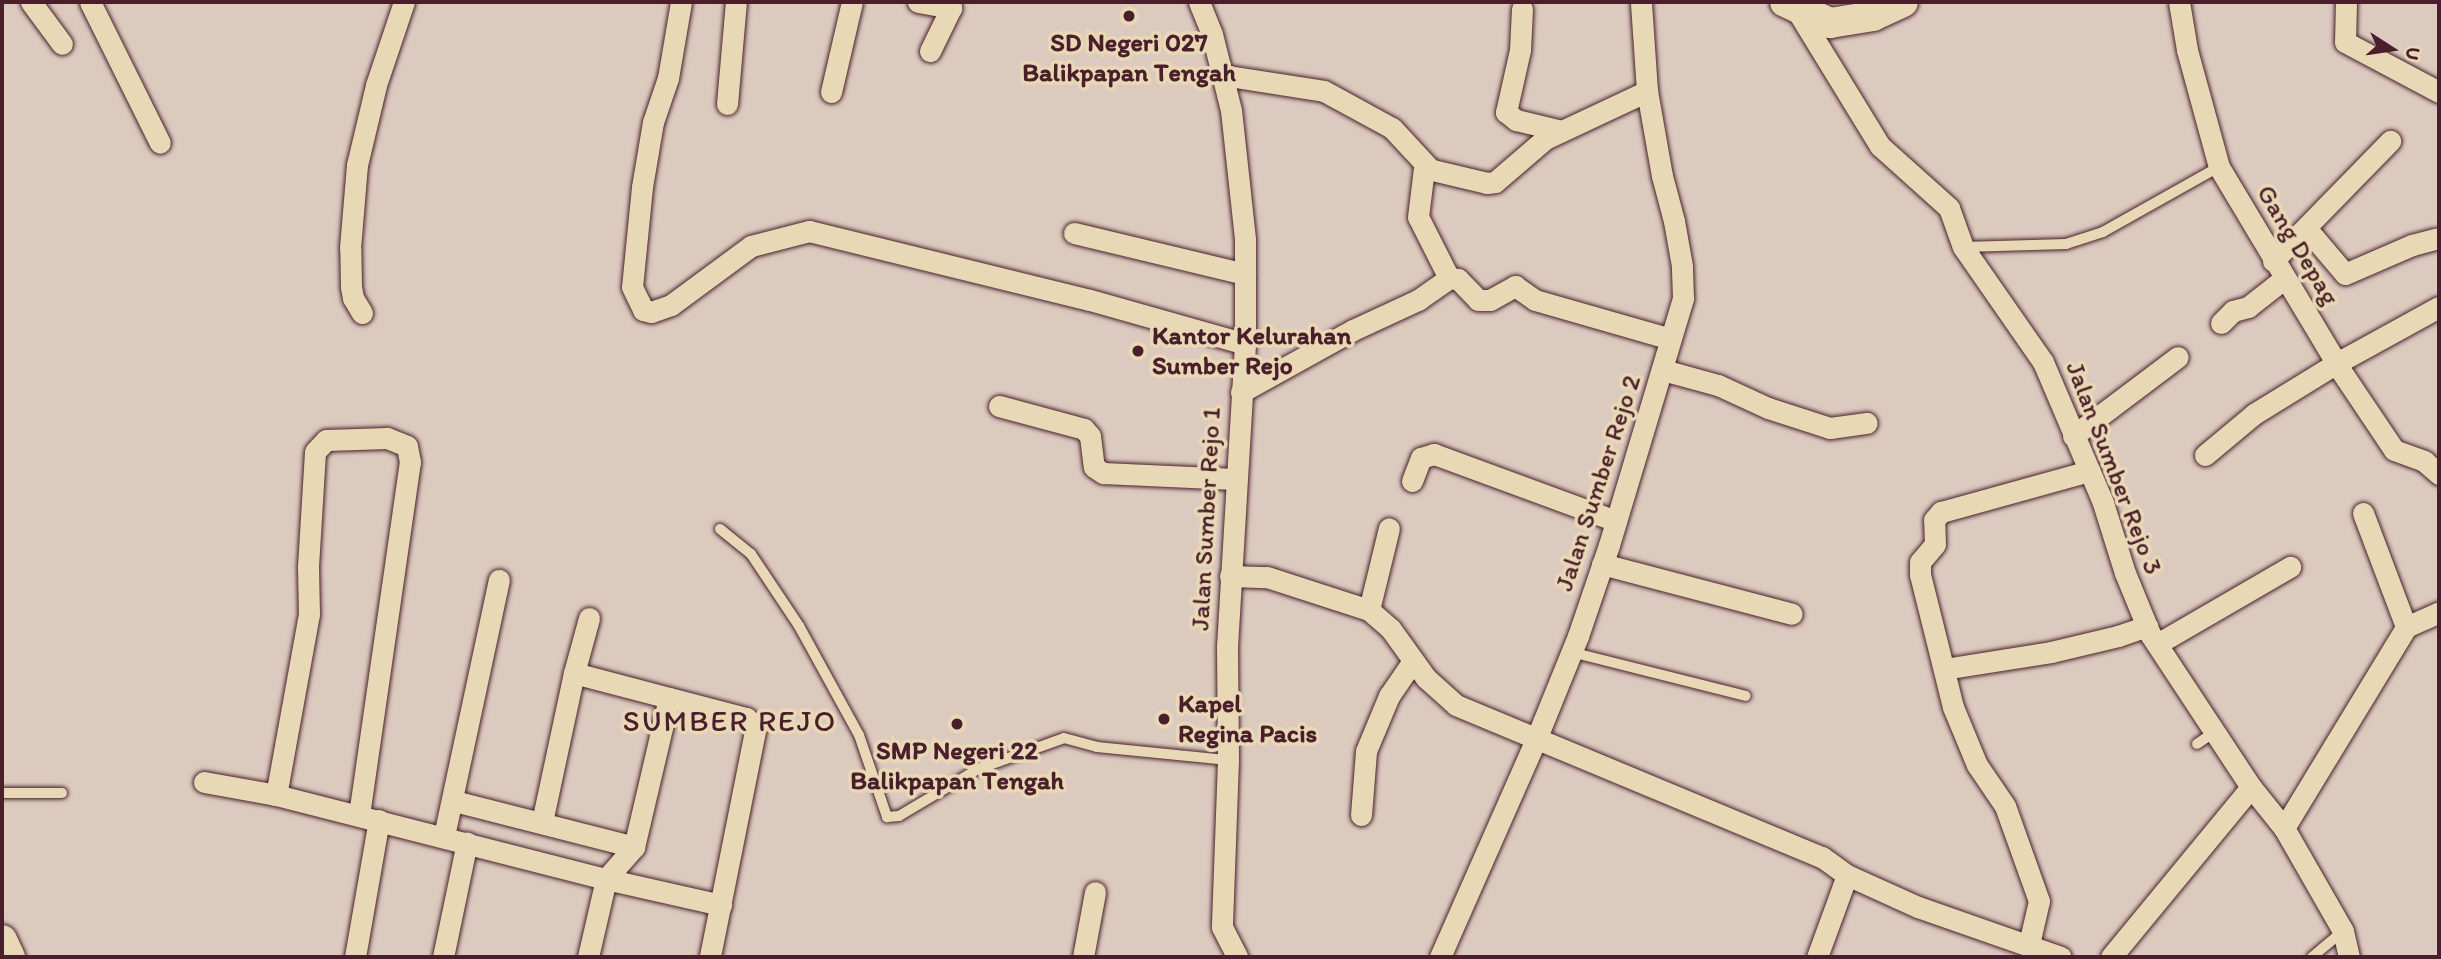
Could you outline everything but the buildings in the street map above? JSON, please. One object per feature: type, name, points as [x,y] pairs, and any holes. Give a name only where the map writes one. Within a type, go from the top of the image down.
[{"type":"main road","points":[[1790,5],[1830,23],[1852,11],[1873,16],[1903,2]]},
{"type":"main road","points":[[2,940],[10,957]]},
{"type":"street","points":[[31,2],[62,44]]},
{"type":"street","points":[[90,2],[160,143]]},
{"type":"street","points":[[362,313],[353,298],[351,287],[350,248],[357,165],[376,85],[404,2]]},
{"type":"street","points":[[681,2],[668,78],[653,122],[642,187],[632,287],[643,310],[651,312],[671,305],[751,246],[809,231],[1090,300],[1245,344]]},
{"type":"street","points":[[727,104],[736,2]]},
{"type":"street","points":[[831,92],[852,2]]},
{"type":"street","points":[[918,2],[951,8],[930,51]]},
{"type":"street","name":"Jalan Sumber Rejo 1","points":[[1199,2],[1212,34],[1231,110],[1245,239],[1245,344],[1227,646],[1228,760],[1223,934],[1218,957]]},
{"type":"street","name":"Jalan Sumber Rejo 2","points":[[1440,957],[1538,737],[1571,652],[1616,521],[1683,298],[1682,266],[1647,90],[1641,2]]},
{"type":"street","name":"Gang Depag","points":[[2179,2],[2187,50],[2219,167],[2279,270],[2394,450],[2424,461],[2439,474]]},
{"type":"street","points":[[2346,2],[2346,42],[2439,92]]},
{"type":"street","name":"Jalan Sumber Rejo 3","points":[[1790,5],[1880,146],[1949,208],[1963,247],[2043,362],[2089,471],[2152,635],[2206,738],[2284,828],[2343,932],[2349,957]]},
{"type":"street","points":[[1522,9],[1520,50],[1506,112],[1516,120],[1562,131]]},
{"type":"street","points":[[1222,75],[1324,91],[1392,128],[1429,168],[1487,183],[1495,182],[1545,139],[1647,90]]},
{"type":"street","points":[[2221,323],[2233,311],[2248,307],[2279,270],[2306,228],[2390,141]]},
{"type":"street","points":[[1429,168],[1421,172],[1418,217],[1449,278]]},
{"type":"street","points":[[2306,228],[2345,274],[2412,245],[2435,239]]},
{"type":"street","points":[[1074,233],[1245,274]]},
{"type":"street","points":[[1241,392],[1344,334],[1418,300],[1449,278],[1458,279],[1478,300],[1490,300],[1515,286],[1535,300],[1671,339]]},
{"type":"street","points":[[2205,455],[2254,414],[2337,363],[2439,307]]},
{"type":"street","points":[[2073,436],[2178,357]]},
{"type":"street","points":[[1663,370],[1718,386],[1768,408],[1830,428],[1867,422]]},
{"type":"street","points":[[999,406],[1084,429],[1090,436],[1094,467],[1103,472],[1235,479]]},
{"type":"street","points":[[275,795],[309,614],[308,567],[315,452],[326,440],[387,438],[407,446],[410,462],[355,957]]},
{"type":"street","points":[[1412,481],[1421,458],[1434,454],[1616,521]]},
{"type":"street","points":[[2029,944],[2039,901],[2005,806],[1977,765],[1953,707],[1920,575],[1923,555],[1935,544],[1935,516],[1952,507],[2089,471]]},
{"type":"street","points":[[2362,513],[2406,627]]},
{"type":"street","points":[[1369,610],[1388,528]]},
{"type":"street","points":[[1602,564],[1792,614]]},
{"type":"street","points":[[1944,669],[1995,664],[2118,636],[2152,635],[2290,567]]},
{"type":"street","points":[[1230,576],[1267,577],[1369,610],[1390,628],[1426,678],[1456,705],[1822,857],[1847,875],[1918,907],[2061,957]]},
{"type":"street","points":[[444,836],[454,801],[499,580]]},
{"type":"street","points":[[2284,828],[2406,627],[2439,612]]},
{"type":"street","points":[[542,822],[574,673],[589,618]]},
{"type":"street","points":[[1361,815],[1366,751],[1389,696],[1413,661]]},
{"type":"street","points":[[574,673],[746,718],[756,726],[710,957]]},
{"type":"street","points":[[588,957],[606,879],[634,847],[669,698]]},
{"type":"street","points":[[204,782],[275,795],[606,879],[721,905]]},
{"type":"street","points":[[2111,957],[2250,787]]},
{"type":"street","points":[[454,801],[634,847]]},
{"type":"street","points":[[443,957],[467,842]]},
{"type":"street","points":[[1817,957],[1847,875]]},
{"type":"street","points":[[1083,957],[1095,892]]},
{"type":"street","points":[[1223,934],[1237,957]]},
{"type":"lane","points":[[1963,247],[2066,244],[2103,232],[2219,167]]},
{"type":"lane","points":[[720,529],[751,554],[799,626],[859,735],[887,817],[899,816],[978,769],[1064,738],[1097,747],[1228,760]]},
{"type":"lane","points":[[1571,652],[1746,696]]},
{"type":"lane","points":[[2,793],[62,793]]},
{"type":"lane","points":[[2312,957],[2343,932]]},
{"type":"place","name":"SD Negeri 027 Balikpapan Tengah","points":[[1129,16]]},
{"type":"place","name":"Kantor Kelurahan Sumber Rejo","points":[[1138,351]]},
{"type":"place","name":"Kapel Regina Pacis","points":[[1164,719]]},
{"type":"place","name":"SMP Negeri 22 Balikpapan Tengah","points":[[957,724]]},
{"type":"district","name":"SUMBER REJO","points":[[730,721]]}]
